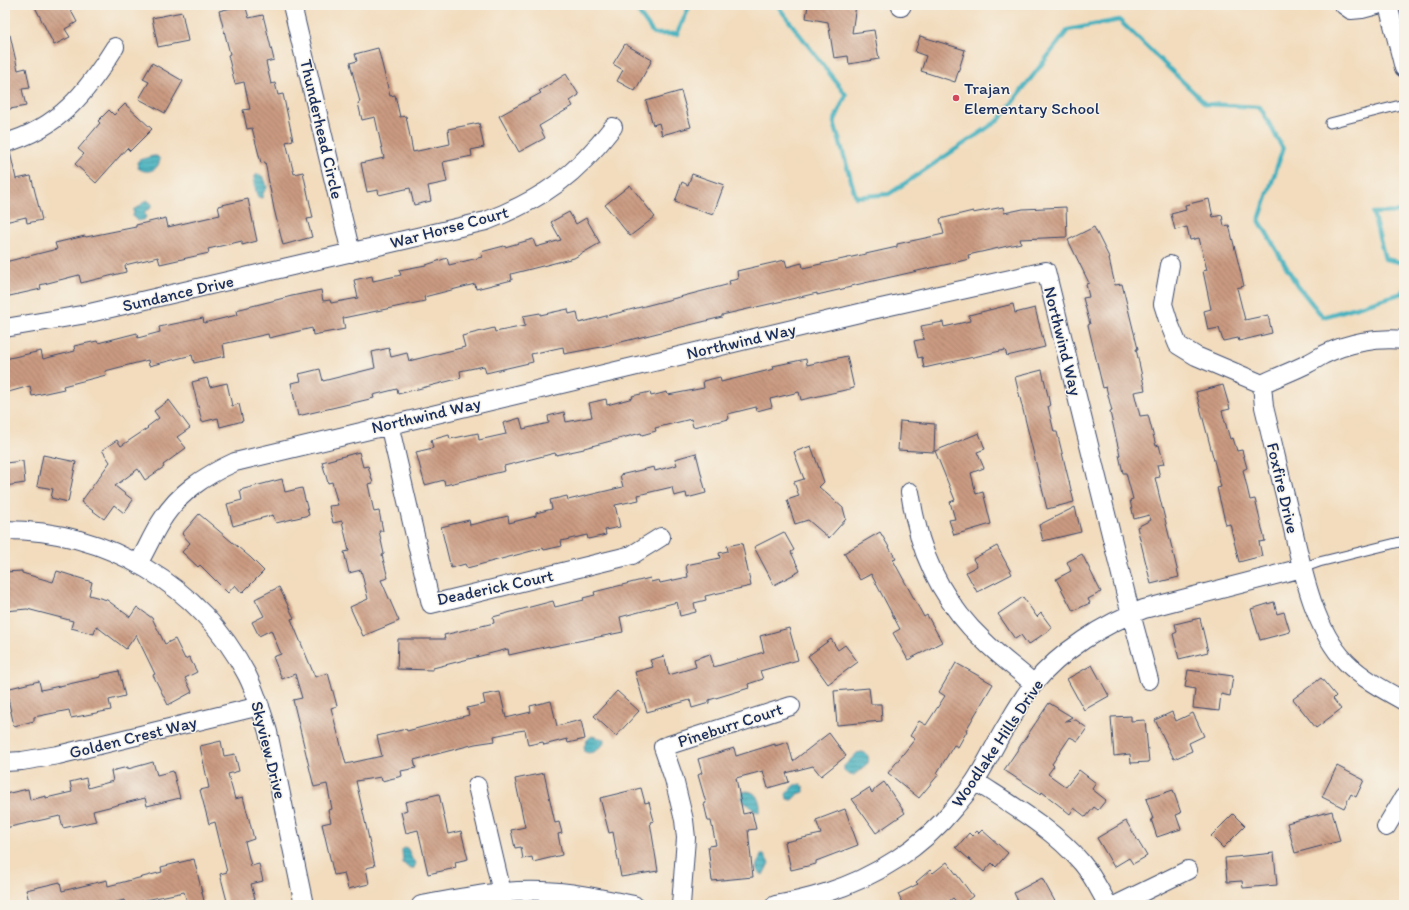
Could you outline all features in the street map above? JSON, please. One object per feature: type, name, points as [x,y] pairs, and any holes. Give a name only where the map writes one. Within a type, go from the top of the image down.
[{"type":"street","name":"Thunderhead Circle","points":[[292,5],[351,253]]},
{"type":"street","points":[[1344,5],[1351,10],[1377,5]]},
{"type":"street","points":[[1388,5],[1404,68]]},
{"type":"street","points":[[5,144],[40,129],[62,115],[79,98],[99,72],[115,46]]},
{"type":"street","name":"War Horse Court","points":[[351,253],[486,221],[513,210],[539,197],[566,178],[587,158],[613,127]]},
{"type":"street","name":"Sundance Drive","points":[[5,328],[81,316],[351,253]]},
{"type":"street","points":[[1170,265],[1164,304],[1169,323],[1178,346],[1196,356],[1262,384],[1344,346],[1368,341],[1396,339],[1404,340]]},
{"type":"street","name":"Northwind Way","points":[[138,564],[160,522],[176,502],[192,486],[212,472],[235,462],[389,424],[872,310],[1046,271],[1130,614]]},
{"type":"street","name":"Foxfire Drive","points":[[1262,384],[1264,407],[1302,568],[1319,620],[1330,641],[1345,662],[1364,678],[1404,701]]},
{"type":"street","name":"Deaderick Court","points":[[389,424],[431,604],[632,555],[661,536]]},
{"type":"street","points":[[910,492],[916,523],[925,551],[950,601],[967,624],[983,641],[1034,684]]},
{"type":"street","name":"Skyview Drive","points":[[5,530],[25,530],[51,533],[85,541],[115,552],[164,580],[183,594],[206,618],[230,647],[247,675],[260,706],[268,732],[304,905]]},
{"type":"street","name":"Woodlake Hills Drive","points":[[775,905],[826,893],[858,880],[889,864],[929,834],[954,809],[975,781],[1009,721],[1034,684],[1054,663],[1077,644],[1095,632],[1130,614],[1162,604],[1302,568]]},
{"type":"street","points":[[1130,614],[1149,680]]},
{"type":"street","name":"Golden Crest Way","points":[[5,762],[22,761],[58,755],[260,706]]},
{"type":"street","name":"Pineburr Court","points":[[681,905],[686,838],[684,820],[674,779],[663,747],[791,706]]},
{"type":"street","points":[[975,781],[1044,827],[1065,844],[1083,864],[1097,884],[1108,905]]},
{"type":"street","points":[[477,786],[503,898]]},
{"type":"street","points":[[1386,827],[1404,797]]},
{"type":"street","points":[[1116,905],[1188,870]]},
{"type":"street","points":[[421,905],[480,894],[503,898],[542,891],[580,894],[634,905]]},
{"type":"lane","points":[[1330,123],[1404,104]]},
{"type":"lane","points":[[1302,568],[1319,562],[1404,541]]},
{"type":"water","points":[[157,156],[160,159],[155,169],[145,171],[138,168],[137,162],[139,160]]},
{"type":"water","points":[[257,174],[264,179],[267,188],[263,193],[263,197],[261,198],[257,196],[254,184],[254,178]]},
{"type":"water","points":[[147,200],[152,204],[152,207],[144,212],[146,217],[144,220],[137,221],[133,217],[134,209]]},
{"type":"water","points":[[592,736],[604,739],[604,743],[596,751],[587,753],[585,752],[584,747],[587,740]]},
{"type":"water","points":[[862,752],[868,756],[868,763],[854,775],[846,773],[844,766],[857,753]]},
{"type":"water","points":[[801,784],[804,787],[804,792],[798,794],[792,800],[787,799],[786,794],[794,785]]},
{"type":"water","points":[[747,791],[754,793],[758,798],[760,812],[754,811],[749,805],[743,802],[743,792]]},
{"type":"water","points":[[404,848],[408,849],[412,859],[416,863],[414,868],[410,869],[403,863],[402,850]]},
{"type":"water","points":[[761,855],[764,855],[769,863],[763,875],[759,873],[757,867]]},
{"type":"building","points":[[34,5],[68,5],[77,22],[65,29],[70,37],[54,45]]},
{"type":"building","points":[[245,5],[249,18],[263,15],[274,60],[266,62],[271,84],[275,83],[278,95],[283,94],[293,140],[286,142],[294,174],[303,172],[313,218],[307,219],[312,237],[283,245],[265,162],[261,163],[252,128],[247,129],[243,110],[250,109],[244,82],[235,84],[228,55],[230,54],[219,11]]},
{"type":"building","points":[[808,5],[856,5],[852,33],[874,30],[879,59],[849,64],[848,56],[834,58],[828,22],[806,18]]},
{"type":"building","points":[[182,12],[188,41],[158,47],[152,18]]},
{"type":"building","points":[[5,35],[10,35],[18,70],[26,68],[30,88],[22,89],[26,106],[5,110]]},
{"type":"building","points":[[920,36],[965,50],[955,82],[921,71],[926,56],[915,52]]},
{"type":"building","points":[[625,44],[652,60],[635,91],[617,81],[623,70],[613,64]]},
{"type":"building","points":[[378,48],[390,96],[395,95],[400,117],[406,116],[413,152],[450,144],[448,129],[479,123],[484,147],[471,150],[472,156],[443,162],[447,182],[428,186],[431,201],[414,205],[410,188],[379,195],[378,190],[367,192],[361,163],[384,158],[375,117],[362,120],[358,103],[360,102],[350,63],[357,61],[355,54]]},
{"type":"building","points":[[152,63],[183,81],[165,113],[139,99],[149,82],[143,79]]},
{"type":"building","points":[[566,74],[579,95],[570,101],[573,106],[539,126],[545,138],[519,152],[499,116],[541,93],[539,91]]},
{"type":"building","points":[[681,91],[691,127],[662,135],[659,123],[653,125],[646,101]]},
{"type":"building","points":[[125,104],[152,129],[130,151],[127,148],[96,183],[75,164],[84,154],[78,149],[100,123],[98,121],[109,110],[114,115]]},
{"type":"building","points":[[10,152],[16,179],[31,176],[42,220],[27,223],[26,217],[5,222],[5,153]]},
{"type":"building","points":[[692,174],[724,185],[713,215],[675,202],[682,182],[688,185]]},
{"type":"building","points":[[630,185],[655,217],[630,236],[605,205]]},
{"type":"building","points":[[248,199],[257,241],[242,245],[242,241],[208,249],[209,253],[160,264],[158,257],[125,265],[126,272],[81,283],[79,275],[40,285],[41,289],[5,297],[5,262],[57,249],[55,243],[136,227],[136,225],[166,218],[168,227],[220,215],[218,206]]},
{"type":"building","points":[[1209,199],[1213,217],[1222,215],[1224,226],[1229,225],[1244,286],[1237,288],[1245,320],[1268,315],[1272,333],[1239,341],[1238,338],[1223,341],[1219,328],[1208,330],[1204,311],[1211,309],[1203,271],[1207,270],[1199,238],[1190,240],[1187,227],[1175,230],[1171,214],[1186,210],[1185,205]]},
{"type":"building","points":[[1003,207],[1004,213],[1023,209],[1066,207],[1067,237],[1020,239],[1021,243],[968,255],[969,259],[953,263],[817,295],[817,293],[722,315],[722,317],[601,347],[564,354],[563,347],[531,354],[533,362],[486,373],[484,366],[460,371],[461,378],[398,394],[397,389],[373,395],[374,398],[298,416],[291,383],[301,381],[299,374],[320,369],[323,381],[375,368],[372,352],[389,348],[391,357],[407,353],[409,361],[465,347],[462,336],[494,328],[495,332],[525,326],[523,316],[540,313],[540,315],[568,309],[569,314],[577,312],[579,323],[730,284],[729,281],[738,279],[737,271],[785,260],[787,267],[802,263],[803,268],[897,247],[897,244],[944,234],[940,219],[973,211],[973,213]]},
{"type":"building","points":[[569,212],[576,224],[586,218],[600,243],[574,258],[511,274],[512,280],[476,289],[475,284],[424,297],[425,301],[343,318],[345,329],[313,335],[312,328],[269,338],[268,334],[223,344],[225,356],[194,363],[192,355],[149,366],[148,360],[105,371],[106,375],[63,386],[64,389],[32,396],[30,386],[5,393],[5,359],[41,351],[43,359],[75,351],[74,346],[97,341],[98,343],[137,333],[138,338],[160,332],[159,327],[203,318],[204,323],[237,315],[236,310],[321,290],[323,301],[330,300],[331,303],[358,298],[354,280],[372,276],[373,281],[401,275],[399,270],[426,265],[447,258],[449,265],[482,257],[481,252],[533,239],[536,247],[561,240],[551,222]]},
{"type":"building","points":[[1094,227],[1110,259],[1115,285],[1122,284],[1138,349],[1136,349],[1145,390],[1134,392],[1140,416],[1148,415],[1156,446],[1159,445],[1164,464],[1157,465],[1160,477],[1155,478],[1179,577],[1151,584],[1137,527],[1151,520],[1149,515],[1134,519],[1130,500],[1133,499],[1126,473],[1123,473],[1110,412],[1112,411],[1106,387],[1103,388],[1088,325],[1090,324],[1083,298],[1089,297],[1086,284],[1089,283],[1068,240]]},
{"type":"building","points":[[1013,304],[1015,313],[1035,308],[1045,347],[1007,356],[1005,350],[924,368],[922,357],[918,358],[914,341],[924,339],[921,326],[943,322],[944,327],[970,321],[969,315]]},
{"type":"building","points":[[847,356],[854,388],[801,400],[799,392],[770,399],[772,407],[757,411],[756,407],[728,414],[729,419],[693,427],[691,419],[655,428],[656,431],[642,435],[641,433],[584,449],[556,455],[555,453],[504,466],[505,471],[445,485],[444,480],[425,485],[416,452],[433,448],[431,440],[449,435],[450,439],[478,433],[479,440],[506,434],[503,423],[520,418],[523,429],[549,423],[548,416],[564,412],[566,422],[592,417],[589,403],[606,399],[607,405],[633,398],[632,396],[650,392],[651,396],[667,392],[668,395],[704,388],[703,381],[720,377],[721,382],[774,369],[773,366],[806,359],[807,365]]},
{"type":"building","points":[[1042,370],[1054,432],[1057,432],[1074,502],[1047,509],[1015,377]]},
{"type":"building","points":[[207,378],[210,387],[227,383],[232,406],[239,404],[243,421],[220,427],[218,418],[202,422],[192,382]]},
{"type":"building","points":[[1223,385],[1230,409],[1222,411],[1230,439],[1233,438],[1237,451],[1242,450],[1247,468],[1243,470],[1250,500],[1255,499],[1265,541],[1259,542],[1262,556],[1239,562],[1230,524],[1226,525],[1217,488],[1221,487],[1196,392]]},
{"type":"building","points":[[169,400],[190,428],[177,437],[186,448],[163,465],[164,467],[145,480],[138,469],[115,486],[133,500],[124,513],[114,505],[104,519],[81,502],[110,462],[102,450],[117,440],[121,446],[148,428],[147,427],[159,418],[154,411]]},
{"type":"building","points":[[900,421],[935,424],[934,452],[898,450]]},
{"type":"building","points":[[979,433],[985,449],[977,452],[984,468],[971,473],[976,494],[983,492],[991,524],[954,535],[949,520],[955,519],[950,502],[955,500],[935,451]]},
{"type":"building","points":[[811,446],[824,482],[819,487],[843,508],[846,519],[829,538],[808,520],[795,524],[787,500],[799,496],[794,482],[804,479],[794,452]]},
{"type":"building","points":[[359,452],[363,467],[368,466],[373,483],[368,484],[374,512],[379,511],[383,531],[379,531],[384,554],[382,555],[388,578],[381,580],[399,621],[363,636],[350,607],[368,599],[361,570],[349,573],[344,552],[349,551],[342,521],[333,523],[329,506],[338,505],[332,482],[328,483],[322,462]]},
{"type":"building","points":[[696,453],[706,493],[687,498],[686,493],[674,496],[672,487],[638,495],[639,500],[615,505],[620,527],[605,530],[606,535],[588,539],[587,535],[561,541],[562,546],[544,550],[543,548],[467,568],[465,564],[451,568],[441,527],[469,520],[470,525],[508,516],[509,523],[536,516],[536,513],[552,509],[550,500],[567,496],[568,500],[623,487],[620,475],[654,467],[655,471],[677,465],[675,459]]},
{"type":"building","points":[[43,455],[76,462],[68,502],[51,498],[53,489],[37,486]]},
{"type":"building","points":[[23,461],[25,483],[5,486],[5,463]]},
{"type":"building","points":[[282,479],[285,492],[302,488],[309,515],[276,523],[273,515],[233,526],[227,504],[242,500],[240,490]]},
{"type":"building","points":[[1075,507],[1081,532],[1043,541],[1039,525]]},
{"type":"building","points":[[199,514],[251,558],[264,571],[242,593],[235,585],[228,593],[200,565],[198,567],[182,552],[190,543],[182,534]]},
{"type":"building","points":[[784,532],[794,550],[791,552],[800,571],[774,585],[754,547]]},
{"type":"building","points":[[880,532],[896,559],[893,560],[924,617],[927,615],[942,642],[908,660],[893,633],[900,629],[871,574],[860,580],[844,553]]},
{"type":"building","points":[[742,543],[751,586],[705,596],[706,600],[694,603],[696,612],[680,616],[677,602],[620,617],[623,632],[509,655],[508,649],[433,668],[433,670],[397,669],[398,639],[445,639],[444,635],[494,623],[493,617],[553,601],[555,607],[584,600],[583,598],[595,595],[594,592],[650,578],[651,582],[659,580],[660,583],[688,577],[686,565],[720,558],[719,553],[728,551],[727,546]]},
{"type":"building","points":[[997,546],[1012,574],[977,592],[966,572],[977,566],[973,559]]},
{"type":"building","points":[[1082,554],[1101,592],[1088,599],[1090,603],[1073,611],[1056,579],[1071,571],[1067,562]]},
{"type":"building","points":[[22,571],[22,573],[53,582],[57,571],[92,582],[89,595],[107,600],[130,617],[137,607],[152,618],[165,644],[175,639],[185,659],[189,657],[197,672],[185,678],[192,692],[168,705],[136,635],[126,649],[96,626],[94,634],[71,628],[73,621],[27,609],[5,611],[5,572]]},
{"type":"building","points":[[279,587],[294,618],[291,619],[315,677],[328,673],[337,706],[331,708],[346,764],[382,756],[377,736],[406,729],[407,731],[469,715],[467,708],[485,704],[483,695],[500,692],[506,718],[531,712],[530,706],[551,701],[557,726],[581,720],[585,739],[568,743],[567,739],[544,745],[543,742],[528,745],[525,730],[518,731],[494,736],[495,741],[475,744],[414,760],[416,768],[401,771],[402,776],[382,781],[381,777],[356,781],[375,866],[366,868],[369,884],[348,889],[344,873],[334,875],[322,824],[331,822],[328,810],[332,809],[327,784],[314,787],[293,700],[302,698],[295,674],[282,679],[273,657],[281,654],[271,630],[259,636],[252,622],[264,616],[255,599]]},
{"type":"building","points":[[1023,597],[1037,617],[1041,613],[1052,628],[1028,645],[1021,635],[1015,639],[998,614]]},
{"type":"building","points":[[1274,602],[1277,614],[1284,612],[1290,632],[1260,640],[1251,609]]},
{"type":"building","points":[[1200,618],[1208,652],[1179,659],[1173,634],[1177,632],[1175,624]]},
{"type":"building","points":[[789,628],[798,660],[760,671],[763,679],[748,684],[749,688],[709,700],[709,703],[692,708],[690,700],[647,712],[635,672],[653,667],[650,660],[664,656],[669,675],[696,667],[694,659],[710,654],[714,667],[764,652],[760,636]]},
{"type":"building","points":[[831,639],[838,650],[845,645],[858,662],[828,684],[808,656]]},
{"type":"building","points":[[956,663],[993,684],[966,730],[967,731],[958,747],[954,745],[937,773],[939,774],[919,798],[888,773],[915,739],[910,736],[919,721],[926,725],[945,696],[939,692]]},
{"type":"building","points":[[1092,665],[1109,696],[1084,710],[1067,679]]},
{"type":"building","points":[[1188,670],[1233,676],[1230,696],[1221,694],[1219,711],[1193,708],[1195,689],[1185,687]]},
{"type":"building","points":[[119,671],[125,696],[109,700],[111,710],[71,718],[69,710],[34,717],[34,721],[14,726],[6,689],[39,681],[41,690],[101,677],[101,675]]},
{"type":"building","points":[[1321,678],[1336,696],[1333,699],[1341,709],[1316,728],[1293,699]]},
{"type":"building","points":[[869,688],[871,704],[881,704],[882,721],[837,725],[834,691]]},
{"type":"building","points":[[617,691],[639,711],[616,736],[594,716]]},
{"type":"building","points":[[1049,703],[1072,717],[1065,721],[1076,720],[1087,728],[1078,741],[1070,737],[1052,764],[1054,766],[1048,774],[1066,787],[1079,770],[1096,783],[1092,789],[1106,800],[1098,810],[1094,807],[1086,817],[1074,808],[1070,814],[1042,792],[1041,794],[1004,770]]},
{"type":"building","points":[[1172,712],[1176,721],[1193,713],[1204,736],[1189,743],[1192,751],[1174,759],[1155,720]]},
{"type":"building","points":[[1131,716],[1131,721],[1145,720],[1149,762],[1131,763],[1130,754],[1114,756],[1111,717]]},
{"type":"building","points":[[829,733],[846,756],[821,776],[813,766],[786,773],[789,782],[768,788],[763,771],[736,778],[743,814],[752,812],[756,829],[748,830],[753,877],[712,881],[708,846],[716,845],[711,821],[708,821],[704,804],[706,803],[698,775],[702,773],[698,759],[734,748],[736,756],[775,744],[775,746],[788,742],[793,761]]},
{"type":"building","points":[[221,741],[224,756],[235,754],[239,771],[228,774],[235,799],[243,797],[254,839],[245,842],[251,866],[259,864],[263,881],[251,884],[255,899],[231,905],[228,905],[220,874],[227,872],[215,822],[209,824],[200,790],[209,788],[200,746]]},
{"type":"building","points":[[153,762],[157,775],[173,771],[180,798],[147,806],[145,798],[93,811],[96,821],[63,828],[60,816],[5,828],[5,794],[28,789],[30,800],[46,796],[46,798],[72,792],[70,782],[86,778],[88,788],[113,781],[111,771],[128,767],[128,769]]},
{"type":"building","points":[[1337,766],[1364,780],[1356,797],[1351,794],[1344,808],[1322,797]]},
{"type":"building","points":[[544,773],[555,823],[559,822],[562,833],[558,834],[562,855],[533,862],[532,857],[523,859],[521,847],[515,848],[511,830],[525,827],[515,779]]},
{"type":"building","points":[[884,782],[905,813],[876,833],[852,799],[869,788],[872,793]]},
{"type":"building","points":[[641,788],[645,803],[649,802],[654,821],[650,822],[658,871],[621,877],[613,832],[609,833],[600,798]]},
{"type":"building","points":[[1173,790],[1181,813],[1176,815],[1181,829],[1157,837],[1146,799]]},
{"type":"building","points":[[439,794],[448,834],[461,831],[468,859],[455,862],[456,868],[428,874],[418,830],[406,833],[401,812],[407,810],[405,802]]},
{"type":"building","points":[[845,809],[858,845],[816,861],[816,864],[791,870],[785,842],[821,834],[816,820]]},
{"type":"building","points":[[1332,811],[1340,841],[1295,853],[1287,823]]},
{"type":"building","points":[[1233,814],[1245,826],[1223,848],[1211,836]]},
{"type":"building","points":[[1126,821],[1147,856],[1133,864],[1129,858],[1114,867],[1097,838]]},
{"type":"building","points":[[982,830],[1008,853],[996,867],[992,863],[984,872],[955,847],[957,847],[969,833],[972,836],[977,831],[979,833]]},
{"type":"building","points":[[1274,853],[1277,885],[1243,888],[1242,881],[1227,882],[1225,858]]},
{"type":"building","points":[[194,859],[204,901],[188,905],[184,892],[141,901],[142,905],[125,905],[124,900],[105,905],[30,905],[26,890],[60,882],[62,891],[107,880],[108,886],[162,872],[161,867]]},
{"type":"building","points":[[947,862],[973,896],[962,905],[959,905],[953,898],[944,905],[903,905],[898,894],[918,884],[916,882],[930,870],[933,873]]},
{"type":"building","points":[[1042,878],[1057,905],[1020,905],[1014,893]]},
{"type":"waterway","points":[[633,5],[654,34],[677,34],[690,5]]},
{"type":"waterway","points":[[777,5],[846,95],[834,122],[856,197],[889,194],[999,120],[1068,30],[1119,20],[1206,104],[1260,107],[1283,149],[1259,220],[1297,285],[1323,317],[1403,293],[1404,289]]},
{"type":"waterway","points":[[1404,212],[1373,213],[1385,259],[1404,263]]},
{"type":"place","name":"Trajan Elementary School","points":[[956,98]]}]
